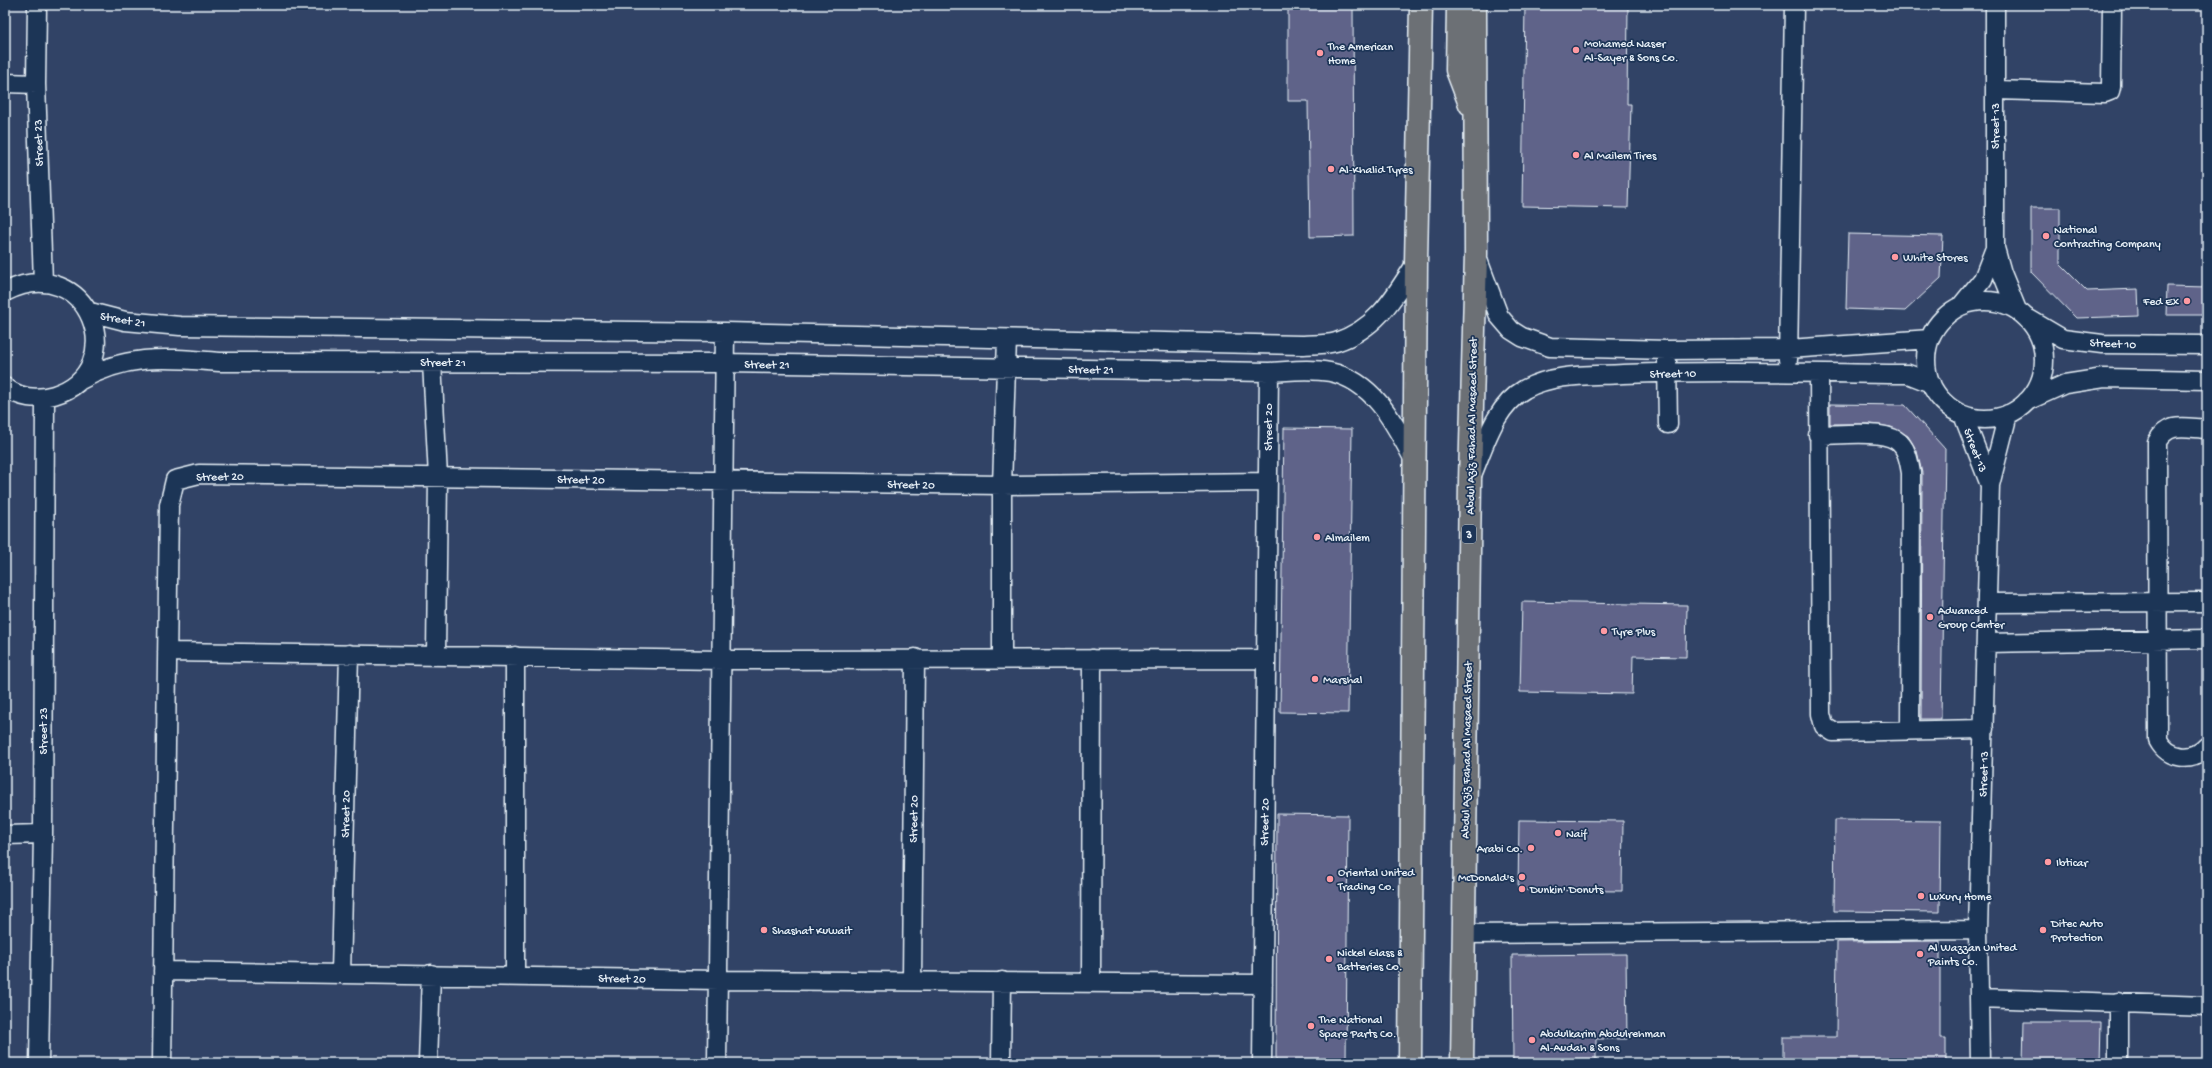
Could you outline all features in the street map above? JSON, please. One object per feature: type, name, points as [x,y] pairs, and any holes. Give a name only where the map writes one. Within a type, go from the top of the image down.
[{"type":"main road","points":[[1410,1063],[1416,262],[1421,5]]},
{"type":"main road","points":[[1458,5],[1457,70],[1474,114]]},
{"type":"main road","name":"Abdul Aziz Fahad Al Masaed Street","points":[[1462,1063],[1470,481],[1476,254],[1474,114],[1475,5]]},
{"type":"street","name":"Street 23","points":[[37,5],[36,84],[43,282]]},
{"type":"street","points":[[1788,372],[1794,5]]},
{"type":"street","name":"Street 13","points":[[1995,5],[1995,248],[2004,280],[2022,314]]},
{"type":"street","points":[[1996,90],[2105,93],[2110,91],[2112,5]]},
{"type":"street","points":[[5,83],[36,84]]},
{"type":"street","name":"Street 13","points":[[1961,306],[1983,279],[1995,248]]},
{"type":"street","name":"Street 10","points":[[1476,254],[1500,316],[1511,330],[1522,337],[1550,347],[1666,350],[1789,349],[1930,338]]},
{"type":"street","name":"Street 21","points":[[90,312],[125,321],[180,326],[725,332],[1302,345],[1335,342],[1356,333],[1387,309],[1416,262]]},
{"type":"street","points":[[5,292],[24,283],[43,282],[69,290],[77,296],[90,312],[96,332],[96,345],[91,364],[79,381],[64,392],[45,398],[24,397],[5,387]]},
{"type":"street","points":[[2027,401],[2039,382],[2044,359],[2039,336],[2022,314],[1995,302],[1984,301],[1961,306],[1942,319],[1930,338],[1926,361],[1930,384],[1944,402],[1963,415],[1985,419],[2008,414],[2027,401],[2065,384],[2104,378],[2207,380]]},
{"type":"street","name":"Street 10","points":[[2022,314],[2063,339],[2102,344],[2207,345]]},
{"type":"street","points":[[716,1063],[725,481],[725,332]]},
{"type":"street","points":[[1002,658],[1002,485],[1007,339]]},
{"type":"street","points":[[1666,350],[1668,424]]},
{"type":"street","name":"Street 21","points":[[79,381],[98,370],[128,361],[175,359],[220,362],[725,363],[1269,372],[1311,370],[1330,372],[1347,377],[1385,408],[1415,462]]},
{"type":"street","points":[[432,362],[438,477],[436,655]]},
{"type":"street","name":"Street 20","points":[[1262,1063],[1269,372]]},
{"type":"street","name":"Street 10","points":[[1470,481],[1494,423],[1511,400],[1525,389],[1558,378],[1667,372],[1788,372],[1908,374],[1930,384]]},
{"type":"street","points":[[1819,373],[1818,435],[1821,714],[1824,726],[1833,732],[1984,729]]},
{"type":"street","name":"Street 23","points":[[39,1063],[43,834],[45,398]]},
{"type":"street","name":"Street 13","points":[[1980,1063],[1978,930],[1990,486],[2008,414]]},
{"type":"street","name":"Street 13","points":[[1963,415],[1990,486]]},
{"type":"street","points":[[2207,429],[2171,427],[2161,433],[2157,442],[2158,740],[2166,751],[2181,757],[2192,756],[2202,751],[2207,746]]},
{"type":"street","points":[[1818,435],[1882,435],[1896,440],[1908,455],[1911,473],[1910,730]]},
{"type":"street","name":"Street 20","points":[[162,1063],[169,505],[175,480],[199,474],[1002,485],[1268,482]]},
{"type":"street","points":[[1987,603],[2207,602]]},
{"type":"street","points":[[1986,643],[2207,639]]},
{"type":"street","points":[[167,652],[722,660],[915,658],[1266,659]]},
{"type":"street","name":"Street 20","points":[[342,973],[349,654]]},
{"type":"street","points":[[515,656],[515,976]]},
{"type":"street","name":"Street 20","points":[[912,980],[915,658]]},
{"type":"street","points":[[1091,982],[1092,659]]},
{"type":"street","points":[[5,835],[43,834]]},
{"type":"street","points":[[1463,934],[1978,930]]},
{"type":"street","name":"Street 20","points":[[163,971],[431,974],[718,980],[912,980],[1263,984]]},
{"type":"street","points":[[428,1063],[431,974]]},
{"type":"street","points":[[1001,1063],[1002,981]]},
{"type":"street","points":[[1979,998],[2207,1006]]},
{"type":"street","points":[[2118,1002],[2118,1063]]},
{"type":"building","points":[[1288,5],[1353,5],[1354,236],[1310,237],[1308,101],[1288,101]]},
{"type":"building","points":[[1525,5],[1628,5],[1627,104],[1631,104],[1628,208],[1522,206]]},
{"type":"building","name":"National Contracting Company","points":[[2031,208],[2060,208],[2060,264],[2087,291],[2138,289],[2139,316],[2076,318],[2031,272]]},
{"type":"building","name":"White Stores","points":[[1848,234],[1943,236],[1941,278],[1905,311],[1846,309]]},
{"type":"building","name":"Fed Ex","points":[[2167,286],[2207,287],[2207,315],[2166,315]]},
{"type":"building","points":[[1830,404],[1905,405],[1945,449],[1941,719],[1921,719],[1922,473],[1917,451],[1908,436],[1891,427],[1870,424],[1830,424]]},
{"type":"building","name":"Almailem","points":[[1284,428],[1352,429],[1348,713],[1280,712]]},
{"type":"building","name":"Tyre Plus","points":[[1522,602],[1687,605],[1686,657],[1633,656],[1632,694],[1520,692]]},
{"type":"building","points":[[1277,814],[1348,815],[1346,1063],[1276,1063]]},
{"type":"building","points":[[1519,820],[1623,821],[1622,891],[1518,890]]},
{"type":"building","points":[[1835,820],[1941,821],[1940,912],[1834,911]]},
{"type":"building","points":[[1940,941],[1940,1038],[1946,1038],[1946,1063],[1783,1063],[1783,1037],[1836,1037],[1837,942]]},
{"type":"building","points":[[1626,954],[1627,1039],[1596,1039],[1596,1063],[1513,1063],[1512,955]]},
{"type":"building","points":[[2024,1022],[2101,1022],[2100,1063],[2023,1063]]},
{"type":"place","name":"Mohamed Naser Al-Sayer & Sons Co.","points":[[1576,50]]},
{"type":"place","name":"The American Home","points":[[1320,53]]},
{"type":"place","name":"Al Mailem Tires","points":[[1576,155]]},
{"type":"place","name":"Al-Khalid Tyres","points":[[1331,169]]},
{"type":"place","name":"National Contracting Company","points":[[2046,236]]},
{"type":"place","name":"White Stores","points":[[1895,257]]},
{"type":"place","name":"Fed Ex","points":[[2187,301]]},
{"type":"place","name":"Almailem","points":[[1317,537]]},
{"type":"place","name":"Advanced Group Center","points":[[1930,617]]},
{"type":"place","name":"Tyre Plus","points":[[1604,631]]},
{"type":"place","name":"Marshal","points":[[1315,679]]},
{"type":"place","name":"Naif","points":[[1558,833]]},
{"type":"place","name":"Arabi Co.","points":[[1531,848]]},
{"type":"place","name":"Ibticar","points":[[2048,862]]},
{"type":"place","name":"McDonald's","points":[[1522,877]]},
{"type":"place","name":"Oriental United Trading Co.","points":[[1330,879]]},
{"type":"place","name":"Dunkin' Donuts","points":[[1522,889]]},
{"type":"place","name":"Luxury Home","points":[[1921,896]]},
{"type":"place","name":"Shashat Kuwait","points":[[764,930]]},
{"type":"place","name":"Ditec Auto Protection","points":[[2043,930]]},
{"type":"place","name":"Al Wazzan United Paints Co.","points":[[1920,954]]},
{"type":"place","name":"Nickel Glass & Batteries Co.","points":[[1329,959]]},
{"type":"place","name":"The National Spare Parts Co.","points":[[1311,1026]]},
{"type":"place","name":"Abdulkarim Abdulrehman Al-Audah & Sons","points":[[1532,1040]]}]
